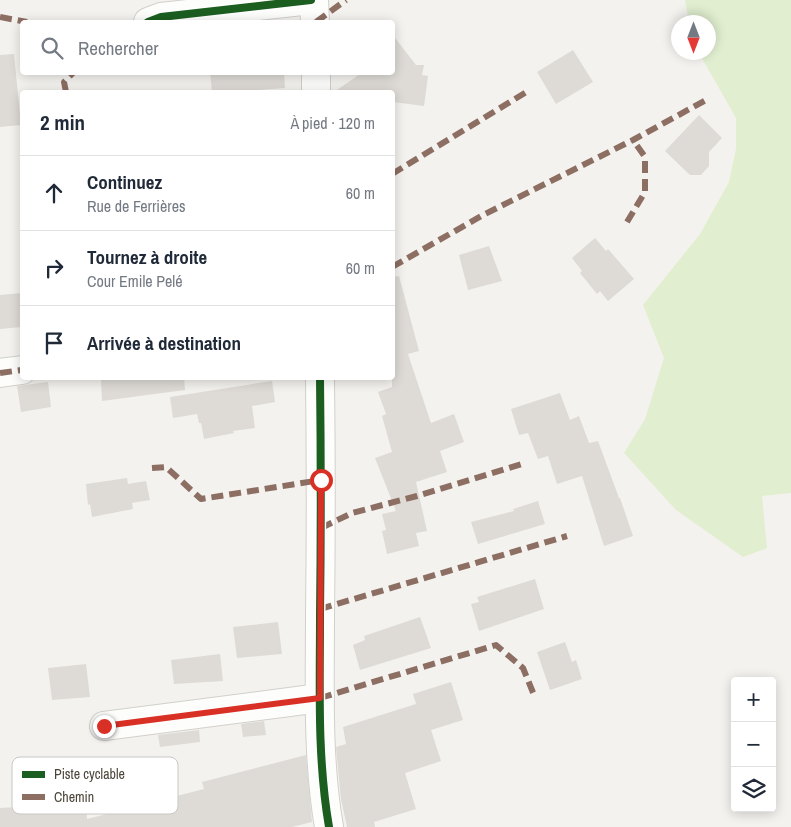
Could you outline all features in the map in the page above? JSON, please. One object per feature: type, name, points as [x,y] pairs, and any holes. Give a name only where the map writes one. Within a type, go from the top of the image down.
[{"type":"street","points":[[154,20],[312,0],[315,20]]},
{"type":"street","points":[[316,75],[316,90]]},
{"type":"street","points":[[0,372],[20,370]]},
{"type":"street","points":[[320,380],[320,735],[323,793],[329,827]]},
{"type":"street","points":[[104,726],[320,698]]},
{"type":"green space","points":[[685,0],[791,0],[791,493],[762,496],[767,548],[743,557],[676,510],[624,453],[645,419],[664,358],[643,305],[700,234],[729,182],[736,149],[736,118],[703,60],[716,60],[716,15],[688,15]]},
{"type":"building","points":[[395,38],[416,65],[424,65],[422,75],[428,76],[424,106],[395,102],[395,90],[337,90],[359,75],[395,75]]},
{"type":"building","points":[[573,50],[593,82],[556,104],[537,72]]},
{"type":"building","points":[[14,54],[20,125],[0,127],[0,55]]},
{"type":"building","points":[[210,75],[284,75],[285,88],[212,90]]},
{"type":"building","points":[[699,115],[722,138],[709,152],[709,166],[701,175],[690,175],[665,151]]},
{"type":"building","points":[[595,238],[606,251],[608,249],[634,279],[608,301],[600,291],[597,294],[580,273],[582,271],[572,258]]},
{"type":"building","points":[[489,246],[502,281],[468,290],[459,255]]},
{"type":"building","points":[[399,276],[419,351],[408,354],[431,423],[454,414],[464,442],[440,451],[447,472],[416,482],[427,531],[416,533],[419,546],[387,554],[382,531],[386,530],[382,514],[396,511],[375,458],[392,452],[382,416],[386,414],[378,392],[392,387],[392,380],[395,380],[395,277]]},
{"type":"building","points":[[20,293],[20,327],[0,329],[0,295]]},
{"type":"building","points":[[101,380],[184,380],[185,390],[102,401]]},
{"type":"building","points":[[272,381],[275,402],[252,406],[255,428],[233,431],[234,433],[204,439],[197,414],[173,418],[170,397]]},
{"type":"building","points":[[48,382],[51,407],[21,412],[17,386]]},
{"type":"building","points":[[560,393],[570,420],[579,416],[589,443],[598,441],[633,536],[604,546],[582,476],[557,484],[548,456],[538,459],[528,433],[519,435],[511,409]]},
{"type":"building","points":[[127,478],[128,484],[146,481],[150,500],[132,503],[133,509],[92,517],[90,504],[88,505],[86,484]]},
{"type":"building","points":[[538,501],[545,524],[478,544],[471,522],[514,511],[513,509]]},
{"type":"building","points":[[535,579],[544,609],[479,631],[471,604],[479,602],[477,597]]},
{"type":"building","points":[[420,617],[431,648],[360,670],[353,645],[365,640],[364,636]]},
{"type":"building","points":[[278,622],[282,654],[237,658],[233,627]]},
{"type":"building","points":[[565,642],[572,662],[576,660],[582,679],[550,690],[537,652]]},
{"type":"building","points":[[220,654],[223,681],[174,684],[171,660]]},
{"type":"building","points":[[86,664],[90,697],[52,700],[48,668]]},
{"type":"building","points":[[451,682],[463,720],[431,730],[441,761],[405,773],[416,809],[374,822],[375,827],[347,827],[341,799],[336,747],[346,744],[343,727],[416,704],[413,694]]},
{"type":"building","points":[[264,721],[266,735],[243,737],[241,724]]},
{"type":"building","points":[[199,730],[200,742],[160,747],[158,735]]},
{"type":"building","points":[[306,755],[312,822],[292,827],[0,827],[0,808],[12,807],[12,814],[87,814],[87,819],[106,814],[178,814],[178,796],[204,789],[202,782]]},
{"type":"marked path","points":[[319,20],[346,0]]},
{"type":"marked path","points":[[0,17],[20,21]]},
{"type":"marked path","points":[[66,90],[64,82],[71,75]]},
{"type":"marked path","points":[[395,172],[528,91]]},
{"type":"marked path","points":[[395,265],[483,215],[633,140],[706,100]]},
{"type":"marked path","points":[[627,222],[645,192],[645,157],[633,140]]},
{"type":"marked path","points":[[0,373],[20,370]]},
{"type":"marked path","points":[[321,528],[352,513],[417,496],[522,464]]},
{"type":"marked path","points":[[152,468],[166,467],[201,499],[321,480]]},
{"type":"marked path","points":[[320,609],[567,536]]},
{"type":"marked path","points":[[320,698],[496,645],[523,668],[534,695]]},
{"type":"cycle path","points":[[153,20],[161,17],[311,0]]},
{"type":"cycle path","points":[[320,380],[320,722],[325,801],[329,827]]},
{"type":"route","points":[[104,726],[320,698],[321,480]]}]
